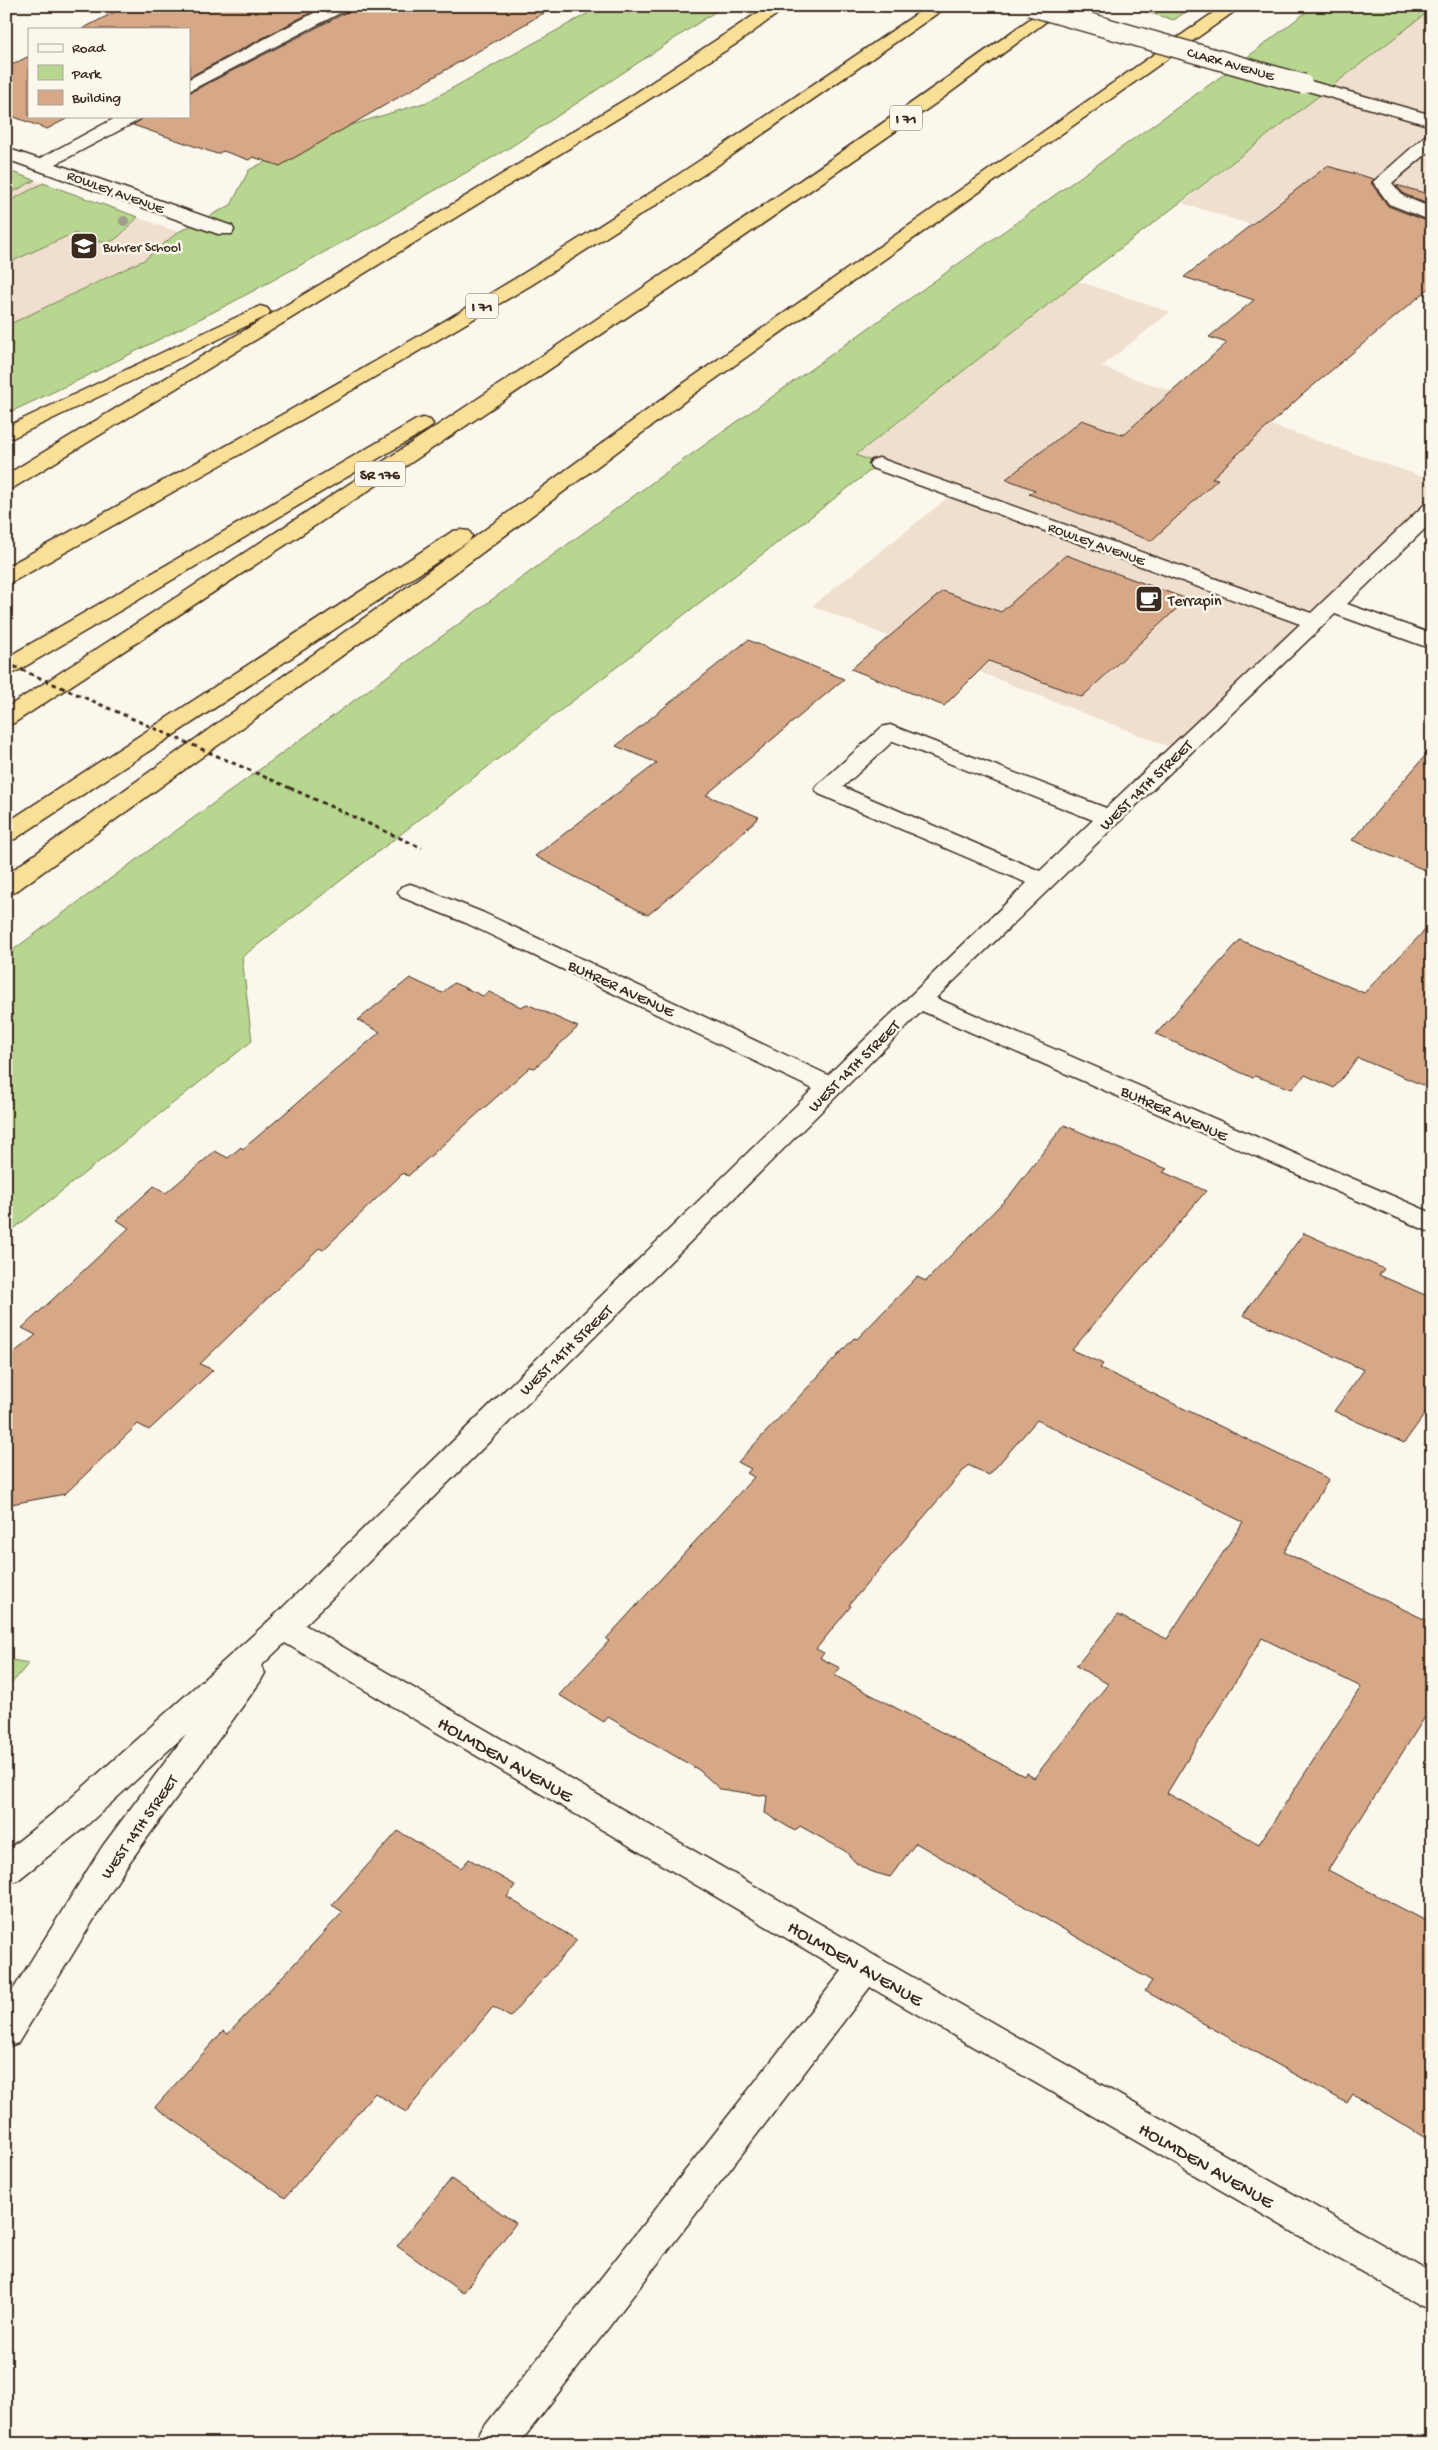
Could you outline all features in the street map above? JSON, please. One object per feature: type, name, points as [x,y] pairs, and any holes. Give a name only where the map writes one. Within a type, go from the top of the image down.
[{"type":"highway","points":[[6,484],[119,418],[390,249],[698,63],[780,6]]},
{"type":"highway","name":"I 71","points":[[6,576],[262,435],[468,315],[658,196],[940,6]]},
{"type":"highway","name":"I 71","points":[[6,668],[565,340],[750,225],[918,109],[1059,6]]},
{"type":"highway","points":[[6,887],[403,600],[687,390],[1234,6]]},
{"type":"highway","name":"SR 176","points":[[6,718],[297,529],[750,225]]},
{"type":"highway","points":[[6,435],[390,249]]},
{"type":"highway","points":[[6,834],[687,390]]},
{"type":"street","points":[[190,85],[340,6]]},
{"type":"street","name":"CLARK AVENUE","points":[[1030,6],[1432,121]]},
{"type":"street","points":[[41,165],[128,118]]},
{"type":"street","points":[[1432,139],[1382,182],[1396,200],[1432,214]]},
{"type":"street","name":"ROWLEY AVENUE","points":[[6,153],[225,230]]},
{"type":"street","name":"ROWLEY AVENUE","points":[[879,464],[1315,622]]},
{"type":"street","name":"WEST 14TH STREET","points":[[6,1870],[73,1817],[283,1627],[919,1000],[1432,510]]},
{"type":"street","points":[[1332,606],[1432,642]]},
{"type":"street","points":[[1043,881],[827,789],[890,732],[1110,818]]},
{"type":"street","name":"BUHRER AVENUE","points":[[410,892],[475,918],[831,1087]]},
{"type":"street","name":"BUHRER AVENUE","points":[[919,1000],[1432,1224]]},
{"type":"street","name":"WEST 14TH STREET","points":[[6,2032],[114,1856],[283,1627]]},
{"type":"street","name":"HOLMDEN AVENUE","points":[[283,1627],[865,1967],[1432,2293]]},
{"type":"street","points":[[494,2444],[865,1967]]},
{"type":"path","points":[[6,663],[290,788],[423,849]]},
{"type":"shaded area","points":[[1432,9],[1432,282],[1182,203],[1325,90]]},
{"type":"shaded area","name":"Buhrer School","points":[[6,170],[178,232],[144,260],[6,326]]},
{"type":"shaded area","points":[[1078,281],[1170,312],[1101,367],[1432,480],[1432,510],[1180,751],[812,606],[955,492],[856,456]]},
{"type":"green space","points":[[601,6],[724,6],[509,148],[385,219],[231,303],[81,379],[6,414],[6,326],[144,260],[178,232],[231,205],[249,170],[315,136],[427,102]]},
{"type":"green space","points":[[1126,6],[1194,6],[1174,20]]},
{"type":"green space","points":[[1314,6],[1432,6],[1432,9],[1078,281],[856,455],[879,464],[242,957],[252,1041],[6,1235],[6,955],[661,476],[1237,65]]},
{"type":"green space","points":[[6,170],[35,180],[6,196]]},
{"type":"green space","points":[[43,183],[138,217],[110,242],[96,241],[74,233],[6,264],[6,203]]},
{"type":"green space","points":[[6,1659],[29,1663],[6,1690]]},
{"type":"building","points":[[126,6],[323,6],[190,76],[190,28],[84,28]]},
{"type":"building","points":[[350,6],[556,6],[280,166],[253,157],[249,160],[223,151],[217,154],[133,125],[142,118],[190,118],[190,92],[347,12]]},
{"type":"building","points":[[28,57],[28,118],[68,118],[47,129],[6,114],[6,68]]},
{"type":"building","points":[[1327,166],[1374,179],[1371,183],[1388,206],[1432,223],[1432,286],[1302,395],[1212,478],[1218,479],[1151,541],[1029,494],[1035,490],[1006,479],[1082,420],[1123,435],[1227,343],[1209,337],[1254,300],[1184,277]]},
{"type":"building","points":[[1396,185],[1432,195],[1432,206],[1404,194]]},
{"type":"building","points":[[1066,555],[1187,599],[1082,697],[989,661],[944,706],[851,669],[943,591],[1001,612]]},
{"type":"building","points":[[748,640],[844,679],[706,795],[759,817],[711,862],[648,915],[535,856],[657,763],[616,746]]},
{"type":"building","points":[[1432,748],[1432,873],[1352,840]]},
{"type":"building","points":[[1432,923],[1432,1089],[1358,1058],[1334,1088],[1305,1075],[1292,1089],[1255,1076],[1253,1078],[1156,1034],[1240,940],[1364,993]]},
{"type":"building","points":[[410,978],[442,993],[454,983],[483,996],[489,992],[521,1007],[527,1004],[578,1027],[535,1068],[530,1067],[408,1176],[403,1173],[323,1250],[319,1248],[200,1364],[213,1370],[149,1430],[138,1424],[65,1494],[6,1505],[6,1359],[36,1335],[22,1328],[129,1228],[117,1220],[154,1186],[166,1193],[215,1151],[228,1158],[241,1147],[243,1149],[380,1032],[358,1020]]},
{"type":"building","points":[[1064,1125],[1167,1169],[1163,1172],[1206,1191],[1072,1350],[1103,1364],[1100,1368],[1329,1479],[1284,1552],[1432,1623],[1432,1706],[1328,1870],[1432,1924],[1432,2142],[1353,2094],[1347,2103],[1145,1991],[1152,1981],[916,1843],[890,1877],[869,1871],[856,1863],[845,1851],[800,1826],[795,1831],[765,1813],[767,1796],[720,1789],[699,1770],[608,1717],[604,1722],[559,1695],[609,1641],[606,1639],[754,1477],[747,1473],[751,1469],[738,1462],[854,1338],[857,1339],[917,1277],[926,1281],[1010,1195]],"holes":[[[1037,1420],[1243,1522],[1167,1639],[1118,1615],[1076,1666],[1108,1684],[1034,1778],[1026,1773],[1024,1776],[834,1675],[840,1668],[820,1658],[824,1653],[816,1649],[851,1606],[849,1605],[968,1465],[989,1475]],[[1262,1638],[1361,1687],[1259,1844],[1167,1793]]]},
{"type":"building","points":[[1304,1233],[1384,1269],[1379,1275],[1432,1298],[1432,1404],[1404,1443],[1334,1411],[1364,1370],[1243,1315]]},
{"type":"building","points":[[398,1831],[461,1868],[469,1859],[515,1885],[507,1897],[577,1940],[510,2017],[493,2007],[406,2112],[375,2093],[285,2198],[155,2107],[223,2031],[228,2034],[343,1912],[332,1905]]},
{"type":"building","points":[[451,2179],[516,2223],[463,2293],[397,2246]]},
{"type":"place","name":"Buhrer School","points":[[84,246]]},
{"type":"place","name":"Terrapin","points":[[1149,599]]}]
